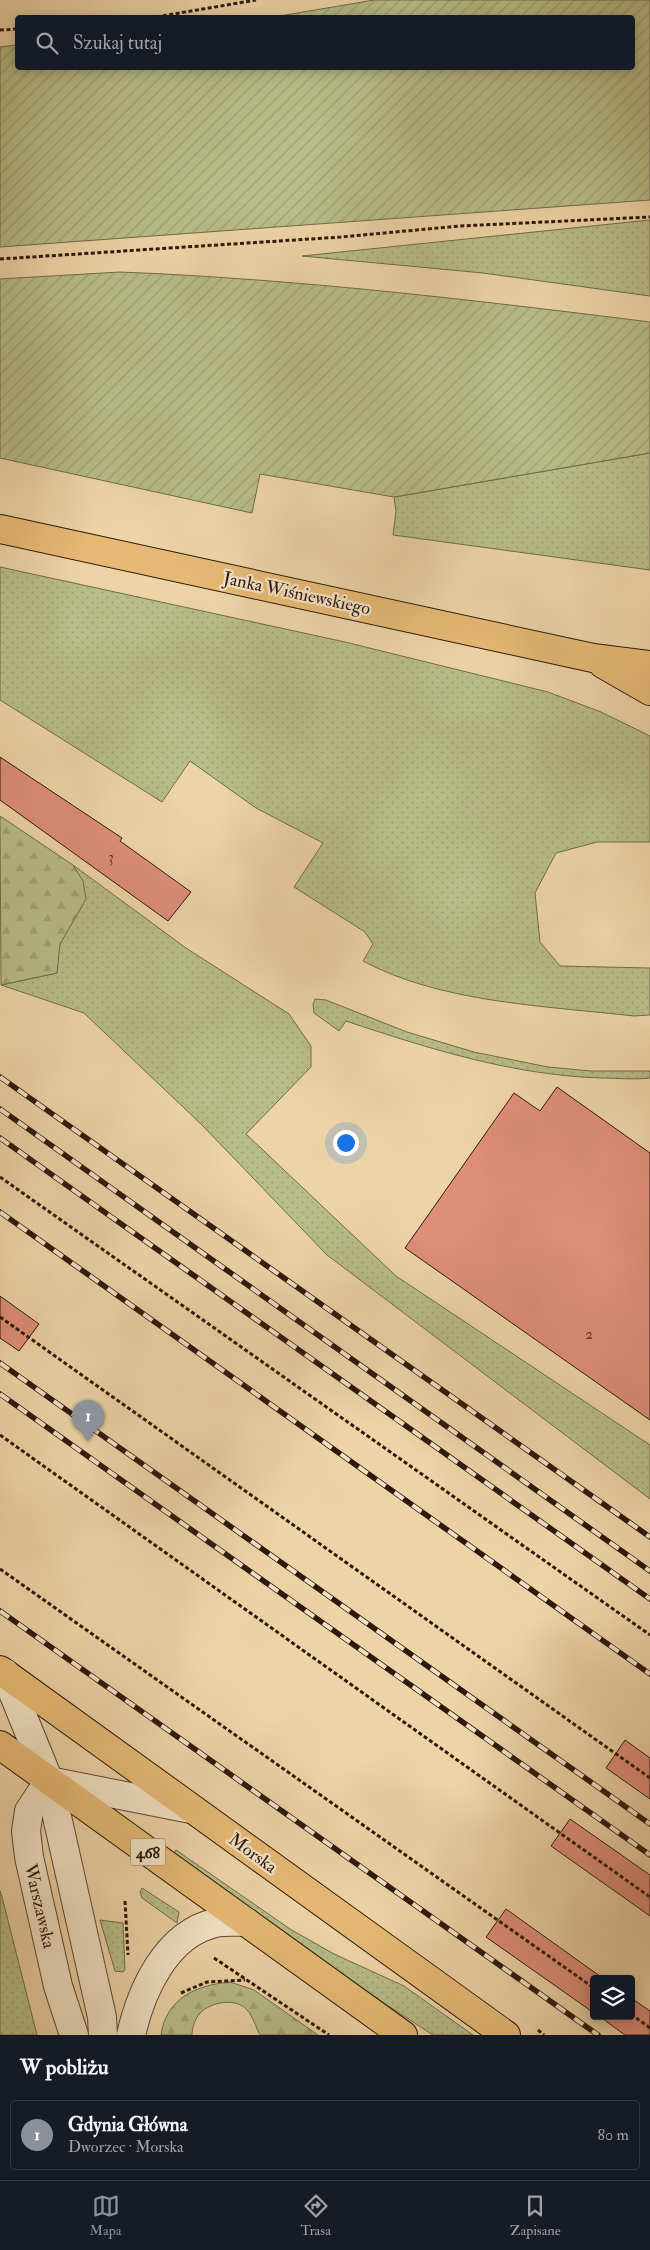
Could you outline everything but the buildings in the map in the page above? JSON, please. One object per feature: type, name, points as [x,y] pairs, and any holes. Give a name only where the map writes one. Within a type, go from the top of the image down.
[{"type":"main road","name":"Janka Wiśniewskiego","points":[[0,529],[593,658],[650,665]]},
{"type":"main road","name":"Janka Wiśniewskiego","points":[[593,658],[650,692]]},
{"type":"main road","name":"Morska","points":[[2,1672],[506,2035]]},
{"type":"main road","name":"468","points":[[0,1745],[403,2035]]},
{"type":"street","name":"Warszawska","points":[[2,1672],[49,1781],[102,2018],[104,2035]]},
{"type":"street","name":"Warszawska","points":[[49,1781],[29,1811],[26,1831],[29,1857],[58,1986],[74,2035]]},
{"type":"street","points":[[49,1781],[191,1809]]},
{"type":"street","points":[[131,2035],[144,1992],[163,1959],[182,1938],[215,1923],[246,1922]]},
{"type":"path","points":[[168,15],[256,0]]},
{"type":"path","points":[[0,30],[15,29]]},
{"type":"path","points":[[0,259],[341,237],[460,226],[650,217]]},
{"type":"path","points":[[0,1177],[650,1635]]},
{"type":"path","points":[[0,1317],[650,1778]]},
{"type":"path","points":[[0,1435],[650,1897]]},
{"type":"path","points":[[0,1569],[590,1985]]},
{"type":"path","points":[[214,1958],[329,2035]]},
{"type":"path","points":[[179,1995],[186,1990],[207,1982],[246,1980]]},
{"type":"path","points":[[635,2017],[650,2028]]},
{"type":"green space","points":[[374,0],[650,0],[650,200],[0,247],[0,47],[15,45],[15,70],[635,70],[635,15],[286,15]]},
{"type":"green space","points":[[650,220],[650,296],[483,273],[302,256]]},
{"type":"green space","points":[[120,272],[319,285],[452,298],[650,322],[650,453],[394,497],[260,474],[252,513],[0,458],[0,279]]},
{"type":"green space","points":[[650,453],[650,570],[393,535],[396,511],[394,497]]},
{"type":"green space","points":[[0,567],[345,642],[548,692],[601,712],[650,736],[650,842],[597,842],[556,853],[535,893],[540,942],[560,966],[650,968],[650,1015],[634,1016],[531,1005],[460,994],[426,986],[393,975],[363,961],[373,944],[365,932],[294,887],[323,843],[256,808],[190,761],[162,802],[0,700]]},
{"type":"green space","points":[[0,816],[73,865],[83,881],[86,899],[60,944],[57,973],[1,985]]},
{"type":"green space","points":[[73,865],[186,948],[289,1014],[311,1046],[311,1067],[246,1134],[396,1276],[650,1445],[650,1499],[327,1255],[202,1125],[84,1013],[1,985],[57,973],[60,946],[82,905],[84,897],[84,889]]},
{"type":"green space","points":[[315,999],[326,1000],[407,1032],[474,1052],[548,1067],[591,1071],[650,1071],[650,1078],[601,1078],[535,1072],[440,1051],[346,1021],[339,1031],[314,1013],[313,1004]]},
{"type":"green space","points":[[176,1850],[290,1929],[334,1954],[404,1986],[473,2035],[433,2035],[333,1970],[173,1854]]},
{"type":"green space","points":[[142,1888],[179,1912],[177,1923],[142,1898],[140,1892]]},
{"type":"green space","points":[[0,1891],[2,1897],[37,2035],[0,2035]]},
{"type":"green space","points":[[100,1920],[123,1923],[125,1970],[123,1972],[115,1971]]},
{"type":"green space","points":[[230,1982],[254,1990],[318,2035],[260,2035],[247,2010],[237,2003],[224,2002],[210,2006],[200,2013],[194,2024],[192,2035],[161,2035],[169,2012],[185,1996],[206,1986]]},
{"type":"railway","points":[[0,1077],[650,1537]]},
{"type":"railway","points":[[0,1109],[650,1571]]},
{"type":"railway","points":[[0,1138],[650,1599]]},
{"type":"railway","points":[[0,1212],[650,1674]]},
{"type":"railway","points":[[0,1363],[650,1824]]},
{"type":"railway","points":[[0,1394],[650,1855]]},
{"type":"railway","points":[[0,1611],[598,2035]]},
{"type":"place","name":"Gdynia Główna","points":[[88,1441]]}]
